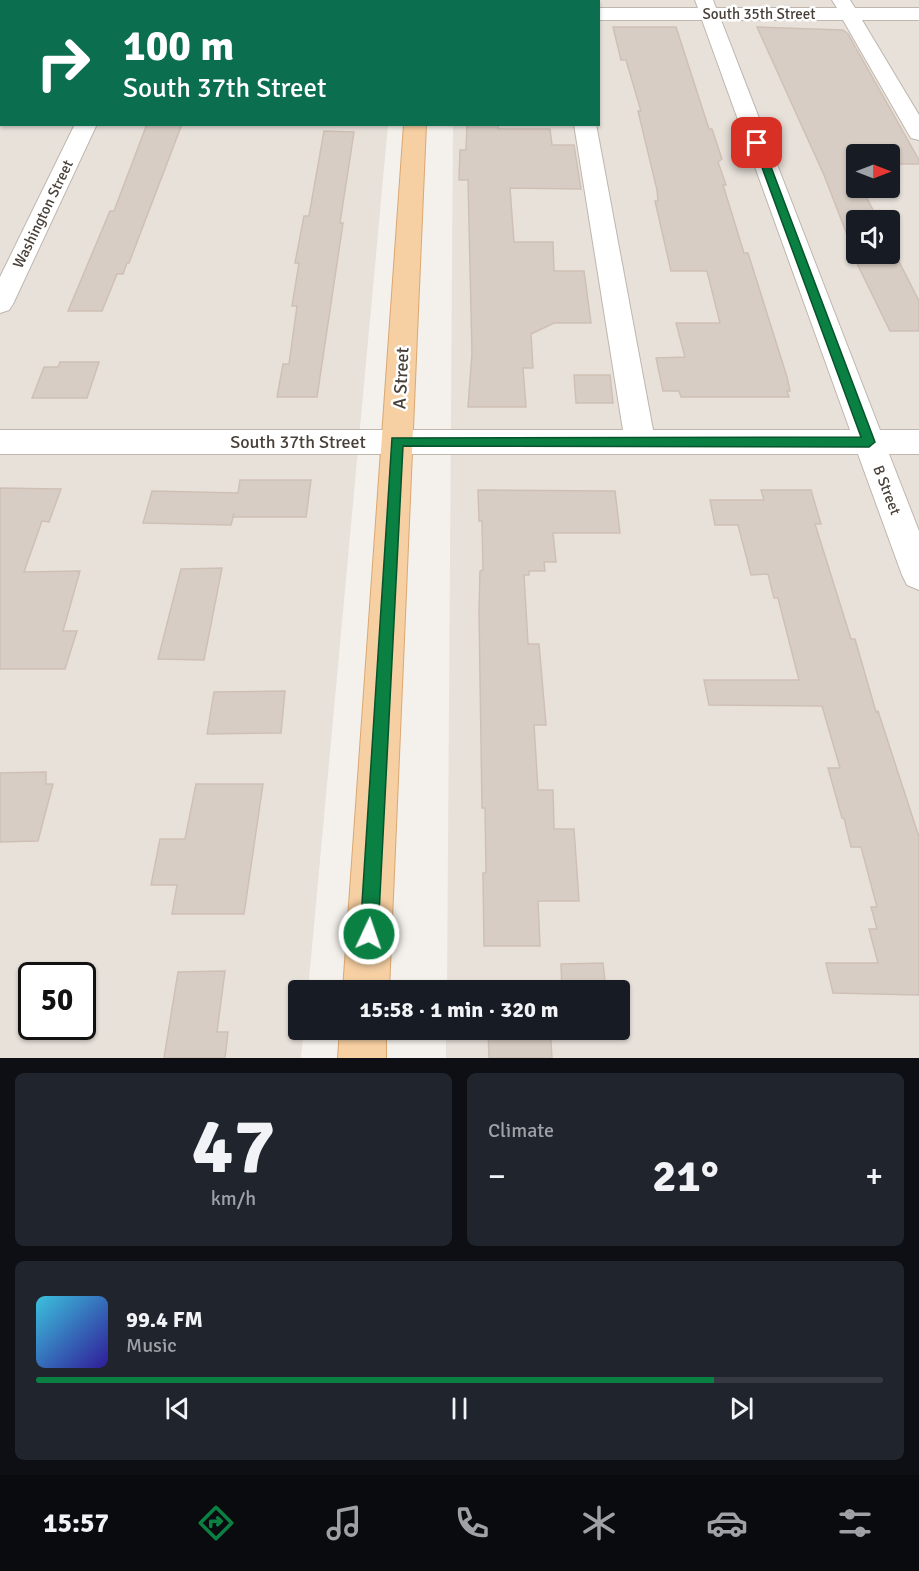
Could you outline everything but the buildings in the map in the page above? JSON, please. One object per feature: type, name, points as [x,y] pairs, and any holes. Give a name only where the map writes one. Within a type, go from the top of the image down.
[{"type":"main road","name":"A Street","points":[[367,980],[415,126]]},
{"type":"main road","points":[[362,1058],[363,1040]]},
{"type":"street","name":"South 35th Street","points":[[600,14],[707,7],[845,7],[919,14]]},
{"type":"street","name":"B Street","points":[[707,7],[919,575]]},
{"type":"street","points":[[845,7],[919,133]]},
{"type":"street","name":"Washington Street","points":[[0,304],[85,126]]},
{"type":"street","points":[[585,126],[640,443]]},
{"type":"street","name":"South 37th Street","points":[[0,442],[919,442]]},
{"type":"shaded area","points":[[600,0],[919,0],[919,1058],[446,1058],[446,1040],[630,1040],[630,980],[447,980],[453,126],[600,126]]},
{"type":"shaded area","points":[[0,126],[388,126],[309,980],[288,980],[288,1040],[303,1040],[301,1058],[0,1058]]},
{"type":"route","points":[[369,934],[397,442],[869,442],[757,143]]}]
